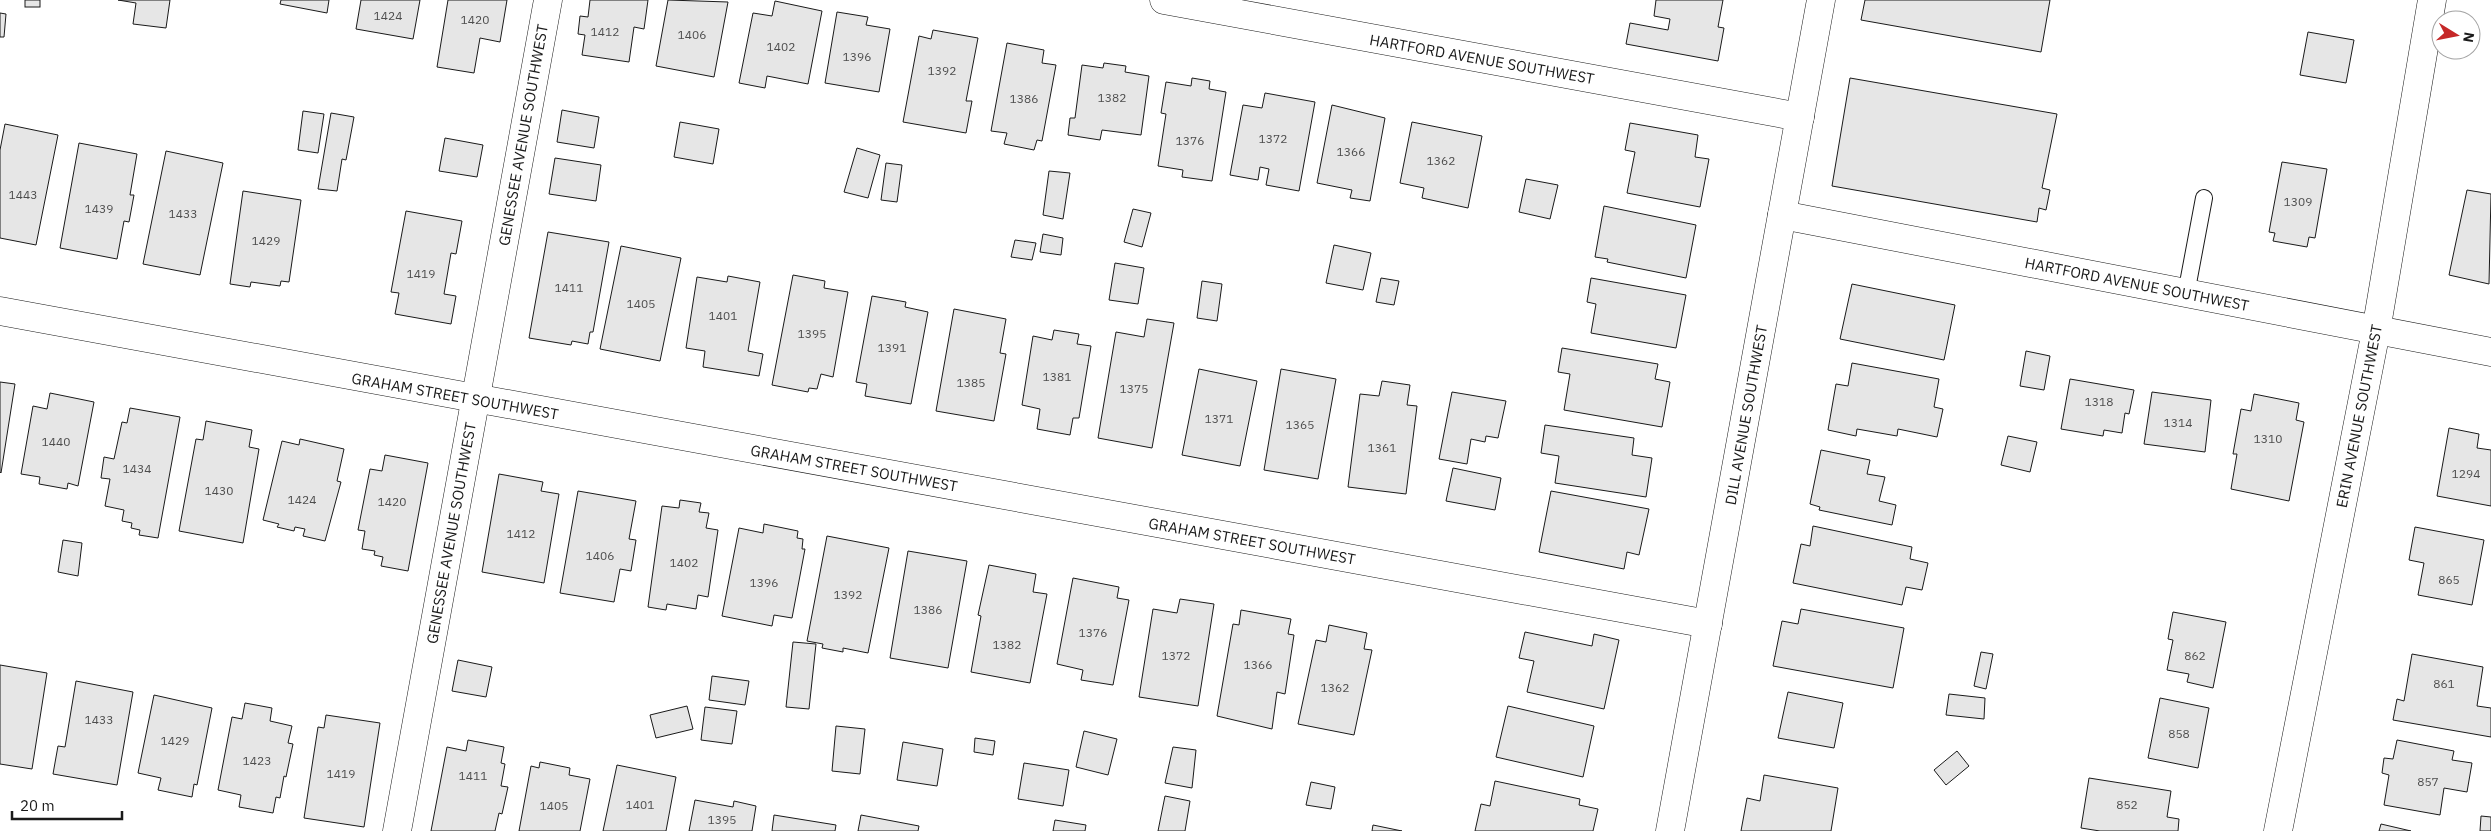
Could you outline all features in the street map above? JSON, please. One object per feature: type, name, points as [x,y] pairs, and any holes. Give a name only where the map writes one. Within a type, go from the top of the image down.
[{"type":"street","name":"GENESSEE AVENUE SOUTHWEST","points":[[397,831],[548,0]]},
{"type":"street","name":"HARTFORD AVENUE SOUTHWEST","points":[[1164,0],[1800,117]]},
{"type":"street","name":"DILL AVENUE SOUTHWEST","points":[[1670,831],[1821,0]]},
{"type":"street","name":"ERIN AVENUE SOUTHWEST","points":[[2278,831],[2376,331],[2432,0]]},
{"type":"street","name":"HARTFORD AVENUE SOUTHWEST","points":[[1782,215],[2491,352]]},
{"type":"street","name":"GRAHAM STREET SOUTHWEST","points":[[0,311],[1708,624]]},
{"type":"lane","points":[[2186,294],[2204,198]]},
{"type":"building","points":[[25,0],[40,0],[40,7],[25,7]]},
{"type":"building","points":[[118,0],[170,0],[166,28],[133,24],[136,3]]},
{"type":"building","points":[[281,0],[329,0],[327,13],[280,4]]},
{"type":"building","points":[[361,0],[420,0],[413,39],[356,29]]},
{"type":"building","points":[[448,0],[507,0],[500,42],[480,38],[474,73],[437,67]]},
{"type":"building","points":[[590,0],[648,0],[644,29],[634,27],[629,62],[582,55],[585,35],[578,34],[580,16],[588,17]]},
{"type":"building","points":[[668,0],[728,2],[714,77],[656,66]]},
{"type":"building","points":[[1656,0],[1723,0],[1718,27],[1724,28],[1718,61],[1626,44],[1630,23],[1668,30],[1670,19],[1654,16]]},
{"type":"building","points":[[1865,0],[2050,0],[2041,52],[1861,20]]},
{"type":"building","points":[[775,1],[822,11],[808,84],[767,76],[765,88],[739,83],[753,13],[772,16]]},
{"type":"building","points":[[837,12],[868,17],[866,25],[890,29],[879,92],[825,83]]},
{"type":"building","points":[[0,13],[6,14],[4,37],[0,37]]},
{"type":"building","points":[[933,30],[978,38],[966,101],[972,101],[966,133],[903,122],[919,36],[931,39]]},
{"type":"building","points":[[2308,32],[2354,40],[2346,83],[2300,75]]},
{"type":"building","points":[[1007,43],[1044,50],[1042,63],[1056,65],[1042,141],[1037,140],[1034,150],[1004,144],[1007,133],[991,131]]},
{"type":"building","points":[[1104,63],[1126,66],[1125,72],[1149,76],[1141,135],[1102,130],[1100,140],[1068,135],[1070,118],[1075,118],[1082,65],[1103,68]]},
{"type":"building","points":[[1192,78],[1210,81],[1209,89],[1226,92],[1212,181],[1182,177],[1183,170],[1158,166],[1166,114],[1161,113],[1166,82],[1191,86]]},
{"type":"building","points":[[1850,78],[2057,114],[2042,188],[2050,190],[2046,210],[2039,208],[2037,222],[1832,186]]},
{"type":"building","points":[[1265,93],[1315,102],[1299,191],[1266,185],[1269,169],[1260,167],[1258,180],[1230,175],[1243,105],[1262,108]]},
{"type":"building","points":[[1332,105],[1385,118],[1370,201],[1350,198],[1352,190],[1317,183]]},
{"type":"building","points":[[562,110],[599,117],[594,148],[557,142]]},
{"type":"building","points":[[303,111],[324,114],[318,153],[298,150]]},
{"type":"building","points":[[331,113],[354,117],[346,160],[342,159],[337,191],[318,189]]},
{"type":"building","points":[[680,122],[719,129],[713,164],[674,157]]},
{"type":"building","points":[[1412,122],[1482,136],[1468,208],[1422,198],[1424,188],[1400,183]]},
{"type":"building","points":[[1630,123],[1698,135],[1695,157],[1709,159],[1700,207],[1627,193],[1635,152],[1625,150]]},
{"type":"building","points":[[5,124],[58,135],[36,245],[0,238],[0,150]]},
{"type":"building","points":[[445,138],[483,145],[477,177],[439,171]]},
{"type":"building","points":[[79,143],[137,154],[130,195],[134,195],[129,222],[124,221],[117,259],[60,248]]},
{"type":"building","points":[[857,148],[880,155],[868,198],[844,192]]},
{"type":"building","points":[[166,151],[223,163],[200,275],[143,264]]},
{"type":"building","points":[[555,158],[601,165],[596,201],[549,194]]},
{"type":"building","points":[[2282,162],[2327,169],[2315,238],[2309,237],[2307,247],[2273,241],[2275,233],[2269,232]]},
{"type":"building","points":[[886,163],[902,165],[897,202],[881,200]]},
{"type":"building","points":[[1049,171],[1070,173],[1063,219],[1043,215]]},
{"type":"building","points":[[1526,179],[1558,185],[1550,219],[1519,212]]},
{"type":"building","points":[[2467,190],[2491,194],[2489,284],[2449,275]]},
{"type":"building","points":[[243,191],[301,200],[289,282],[281,281],[280,286],[251,282],[250,287],[230,284]]},
{"type":"building","points":[[1604,206],[1696,225],[1686,278],[1607,262],[1608,259],[1595,257]]},
{"type":"building","points":[[1133,209],[1151,213],[1142,247],[1124,242]]},
{"type":"building","points":[[406,211],[462,221],[456,254],[451,253],[444,294],[456,296],[451,324],[395,314],[399,293],[391,292]]},
{"type":"building","points":[[548,232],[609,242],[593,332],[590,332],[588,344],[572,341],[571,345],[529,338]]},
{"type":"building","points":[[1043,234],[1063,238],[1061,255],[1040,252]]},
{"type":"building","points":[[1015,240],[1036,243],[1032,260],[1011,257]]},
{"type":"building","points":[[1334,245],[1371,253],[1363,290],[1326,283]]},
{"type":"building","points":[[621,246],[681,258],[660,361],[600,349]]},
{"type":"building","points":[[1115,263],[1144,268],[1138,304],[1109,300]]},
{"type":"building","points":[[793,275],[825,281],[824,288],[848,292],[833,377],[821,374],[817,389],[809,388],[808,392],[772,385]]},
{"type":"building","points":[[728,276],[760,282],[748,351],[763,354],[759,376],[703,367],[705,351],[686,348],[697,277],[727,282]]},
{"type":"building","points":[[1381,278],[1399,281],[1394,305],[1376,302]]},
{"type":"building","points":[[1591,278],[1686,295],[1676,348],[1591,333],[1596,304],[1587,302]]},
{"type":"building","points":[[1202,281],[1222,284],[1217,321],[1197,318]]},
{"type":"building","points":[[1852,284],[1955,305],[1944,360],[1840,339]]},
{"type":"building","points":[[872,296],[906,302],[905,307],[928,312],[911,404],[865,396],[867,384],[856,382]]},
{"type":"building","points":[[954,309],[1006,319],[1000,353],[1006,354],[994,421],[936,411]]},
{"type":"building","points":[[1147,319],[1174,323],[1152,448],[1098,438],[1116,332],[1144,337]]},
{"type":"building","points":[[1054,330],[1079,334],[1077,344],[1091,346],[1079,418],[1073,418],[1070,435],[1037,429],[1040,409],[1022,405],[1033,336],[1052,340]]},
{"type":"building","points":[[1562,348],[1658,364],[1655,379],[1670,382],[1662,427],[1564,410],[1570,374],[1558,372]]},
{"type":"building","points":[[2026,351],[2050,356],[2044,390],[2020,386]]},
{"type":"building","points":[[1852,363],[1939,379],[1934,407],[1943,409],[1937,437],[1898,429],[1897,436],[1857,429],[1856,436],[1828,430],[1836,384],[1848,386]]},
{"type":"building","points":[[1199,369],[1257,381],[1240,466],[1182,455]]},
{"type":"building","points":[[1281,369],[1336,379],[1318,479],[1264,470]]},
{"type":"building","points":[[2070,379],[2134,390],[2129,414],[2125,413],[2122,433],[2104,430],[2103,436],[2061,429]]},
{"type":"building","points":[[1382,381],[1410,385],[1407,405],[1417,406],[1406,494],[1348,487],[1360,394],[1379,396]]},
{"type":"building","points":[[0,382],[15,384],[1,473],[0,472]]},
{"type":"building","points":[[1452,392],[1506,401],[1498,438],[1486,436],[1485,442],[1471,439],[1467,464],[1439,459]]},
{"type":"building","points":[[2152,392],[2211,400],[2205,452],[2144,444]]},
{"type":"building","points":[[50,393],[94,402],[78,486],[68,483],[67,489],[39,484],[40,477],[21,474],[33,406],[47,409]]},
{"type":"building","points":[[2254,394],[2299,403],[2296,420],[2304,422],[2289,501],[2231,489],[2237,454],[2233,454],[2241,409],[2251,411]]},
{"type":"building","points":[[130,408],[180,417],[158,538],[139,535],[140,530],[131,528],[132,523],[122,521],[124,510],[105,506],[110,479],[101,478],[104,457],[114,459],[122,422],[127,423]]},
{"type":"building","points":[[206,421],[252,430],[249,447],[259,449],[243,543],[179,531],[196,439],[203,440]]},
{"type":"building","points":[[1545,425],[1634,438],[1632,455],[1652,458],[1646,497],[1555,483],[1559,456],[1541,453]]},
{"type":"building","points":[[2449,428],[2479,434],[2477,448],[2491,450],[2491,506],[2437,496]]},
{"type":"building","points":[[2008,436],[2037,442],[2030,472],[2001,465]]},
{"type":"building","points":[[300,439],[344,449],[337,481],[341,482],[325,541],[303,536],[305,529],[295,527],[294,531],[277,527],[279,524],[263,520],[282,441],[299,445]]},
{"type":"building","points":[[1821,450],[1870,460],[1867,474],[1885,477],[1879,501],[1896,505],[1892,525],[1819,510],[1820,507],[1810,504]]},
{"type":"building","points":[[385,455],[428,463],[408,571],[381,566],[383,557],[374,555],[375,551],[362,549],[365,531],[358,530],[370,469],[382,471]]},
{"type":"building","points":[[1453,468],[1501,478],[1495,510],[1446,501]]},
{"type":"building","points":[[499,474],[543,482],[541,491],[559,494],[544,583],[482,572]]},
{"type":"building","points":[[578,491],[636,501],[629,539],[636,540],[631,571],[620,569],[614,602],[560,593]]},
{"type":"building","points":[[1551,491],[1649,509],[1639,555],[1627,552],[1624,569],[1539,552]]},
{"type":"building","points":[[680,500],[701,503],[699,512],[709,513],[706,528],[718,530],[708,597],[698,595],[696,609],[667,604],[666,610],[648,607],[662,506],[679,508]]},
{"type":"building","points":[[764,524],[798,531],[797,538],[803,539],[802,549],[805,549],[792,618],[774,615],[772,626],[722,616],[739,528],[763,533]]},
{"type":"building","points":[[1813,526],[1912,547],[1910,559],[1928,563],[1922,590],[1906,587],[1902,605],[1793,583],[1801,544],[1810,546]]},
{"type":"building","points":[[2415,527],[2484,540],[2472,605],[2418,595],[2424,563],[2409,560]]},
{"type":"building","points":[[827,536],[889,548],[868,653],[843,648],[843,652],[822,648],[823,644],[807,641]]},
{"type":"building","points":[[63,540],[82,543],[78,576],[58,572]]},
{"type":"building","points":[[908,551],[967,561],[948,668],[890,658]]},
{"type":"building","points":[[989,565],[1036,574],[1033,592],[1047,594],[1030,683],[971,672],[981,616],[978,615]]},
{"type":"building","points":[[1073,578],[1119,587],[1117,598],[1129,600],[1113,685],[1081,680],[1083,670],[1057,664]]},
{"type":"building","points":[[1180,599],[1214,604],[1198,706],[1139,697],[1153,609],[1177,613]]},
{"type":"building","points":[[1801,609],[1904,628],[1893,688],[1773,666],[1782,621],[1798,624]]},
{"type":"building","points":[[1241,610],[1291,619],[1288,634],[1294,635],[1285,694],[1277,692],[1272,729],[1217,716],[1233,624],[1239,625]]},
{"type":"building","points":[[2173,612],[2226,622],[2213,688],[2187,682],[2189,674],[2167,670],[2173,640],[2168,639]]},
{"type":"building","points":[[1329,625],[1367,633],[1364,649],[1372,650],[1354,735],[1298,724],[1316,640],[1326,642]]},
{"type":"building","points":[[1525,632],[1592,646],[1594,634],[1619,640],[1604,709],[1527,692],[1534,661],[1519,658]]},
{"type":"building","points":[[793,642],[816,644],[809,709],[786,707]]},
{"type":"building","points":[[1981,652],[1993,654],[1986,689],[1974,686]]},
{"type":"building","points":[[2412,654],[2483,667],[2477,706],[2491,708],[2491,737],[2393,720],[2397,699],[2404,701]]},
{"type":"building","points":[[458,660],[492,667],[486,697],[452,691]]},
{"type":"building","points":[[0,665],[47,673],[32,769],[0,764]]},
{"type":"building","points":[[712,676],[749,681],[745,705],[709,700]]},
{"type":"building","points":[[76,681],[133,692],[117,785],[53,774],[58,746],[65,747]]},
{"type":"building","points":[[1788,692],[1843,703],[1834,748],[1778,738]]},
{"type":"building","points":[[1949,694],[1985,698],[1984,719],[1946,715]]},
{"type":"building","points":[[154,695],[212,708],[197,785],[194,784],[192,797],[158,790],[161,778],[138,773]]},
{"type":"building","points":[[2160,698],[2209,708],[2198,768],[2148,758]]},
{"type":"building","points":[[245,703],[272,708],[270,721],[292,726],[288,743],[293,744],[286,777],[284,776],[280,798],[276,797],[273,813],[239,807],[241,795],[218,790],[232,717],[242,719]]},
{"type":"building","points":[[687,706],[693,729],[656,738],[650,715]]},
{"type":"building","points":[[1508,706],[1594,726],[1583,777],[1496,757]]},
{"type":"building","points":[[705,707],[737,711],[732,744],[701,740]]},
{"type":"building","points":[[326,715],[380,723],[364,827],[304,818],[318,727],[324,728]]},
{"type":"building","points":[[836,726],[865,729],[860,774],[832,771]]},
{"type":"building","points":[[1084,731],[1117,739],[1108,775],[1076,767]]},
{"type":"building","points":[[975,738],[995,741],[993,755],[974,752]]},
{"type":"building","points":[[468,740],[504,747],[501,763],[505,764],[501,786],[508,787],[502,814],[499,813],[495,831],[431,831],[447,747],[466,751]]},
{"type":"building","points":[[2397,740],[2454,751],[2452,760],[2472,763],[2467,792],[2444,788],[2440,815],[2384,805],[2389,775],[2382,773],[2384,758],[2393,759]]},
{"type":"building","points":[[903,742],[943,749],[937,786],[897,780]]},
{"type":"building","points":[[1173,747],[1196,750],[1192,788],[1165,783]]},
{"type":"building","points":[[1957,751],[1969,766],[1946,785],[1934,770]]},
{"type":"building","points":[[540,762],[570,768],[569,775],[590,779],[580,831],[519,831],[531,766],[539,768]]},
{"type":"building","points":[[1024,763],[1069,770],[1063,806],[1018,799]]},
{"type":"building","points":[[617,765],[676,777],[666,831],[603,831]]},
{"type":"building","points":[[1764,775],[1838,788],[1831,831],[1741,831],[1747,798],[1760,801]]},
{"type":"building","points":[[2089,778],[2171,791],[2167,817],[2179,819],[2178,831],[2100,831],[2081,828]]},
{"type":"building","points":[[1495,781],[1580,799],[1579,805],[1598,809],[1593,831],[1475,831],[1481,804],[1490,806]]},
{"type":"building","points":[[1311,782],[1335,787],[1331,809],[1306,805]]},
{"type":"building","points":[[1165,796],[1190,801],[1185,831],[1158,831]]},
{"type":"building","points":[[695,800],[733,807],[734,801],[756,806],[752,831],[689,831]]},
{"type":"building","points":[[774,815],[836,825],[835,831],[772,831]]},
{"type":"building","points":[[861,815],[919,826],[918,831],[858,831]]},
{"type":"building","points":[[2481,816],[2491,817],[2491,831],[2480,831]]},
{"type":"building","points":[[1055,820],[1086,825],[1085,831],[1053,831]]},
{"type":"building","points":[[2381,824],[2411,831],[2379,831]]},
{"type":"building","points":[[1373,825],[1402,831],[1372,831]]}]
